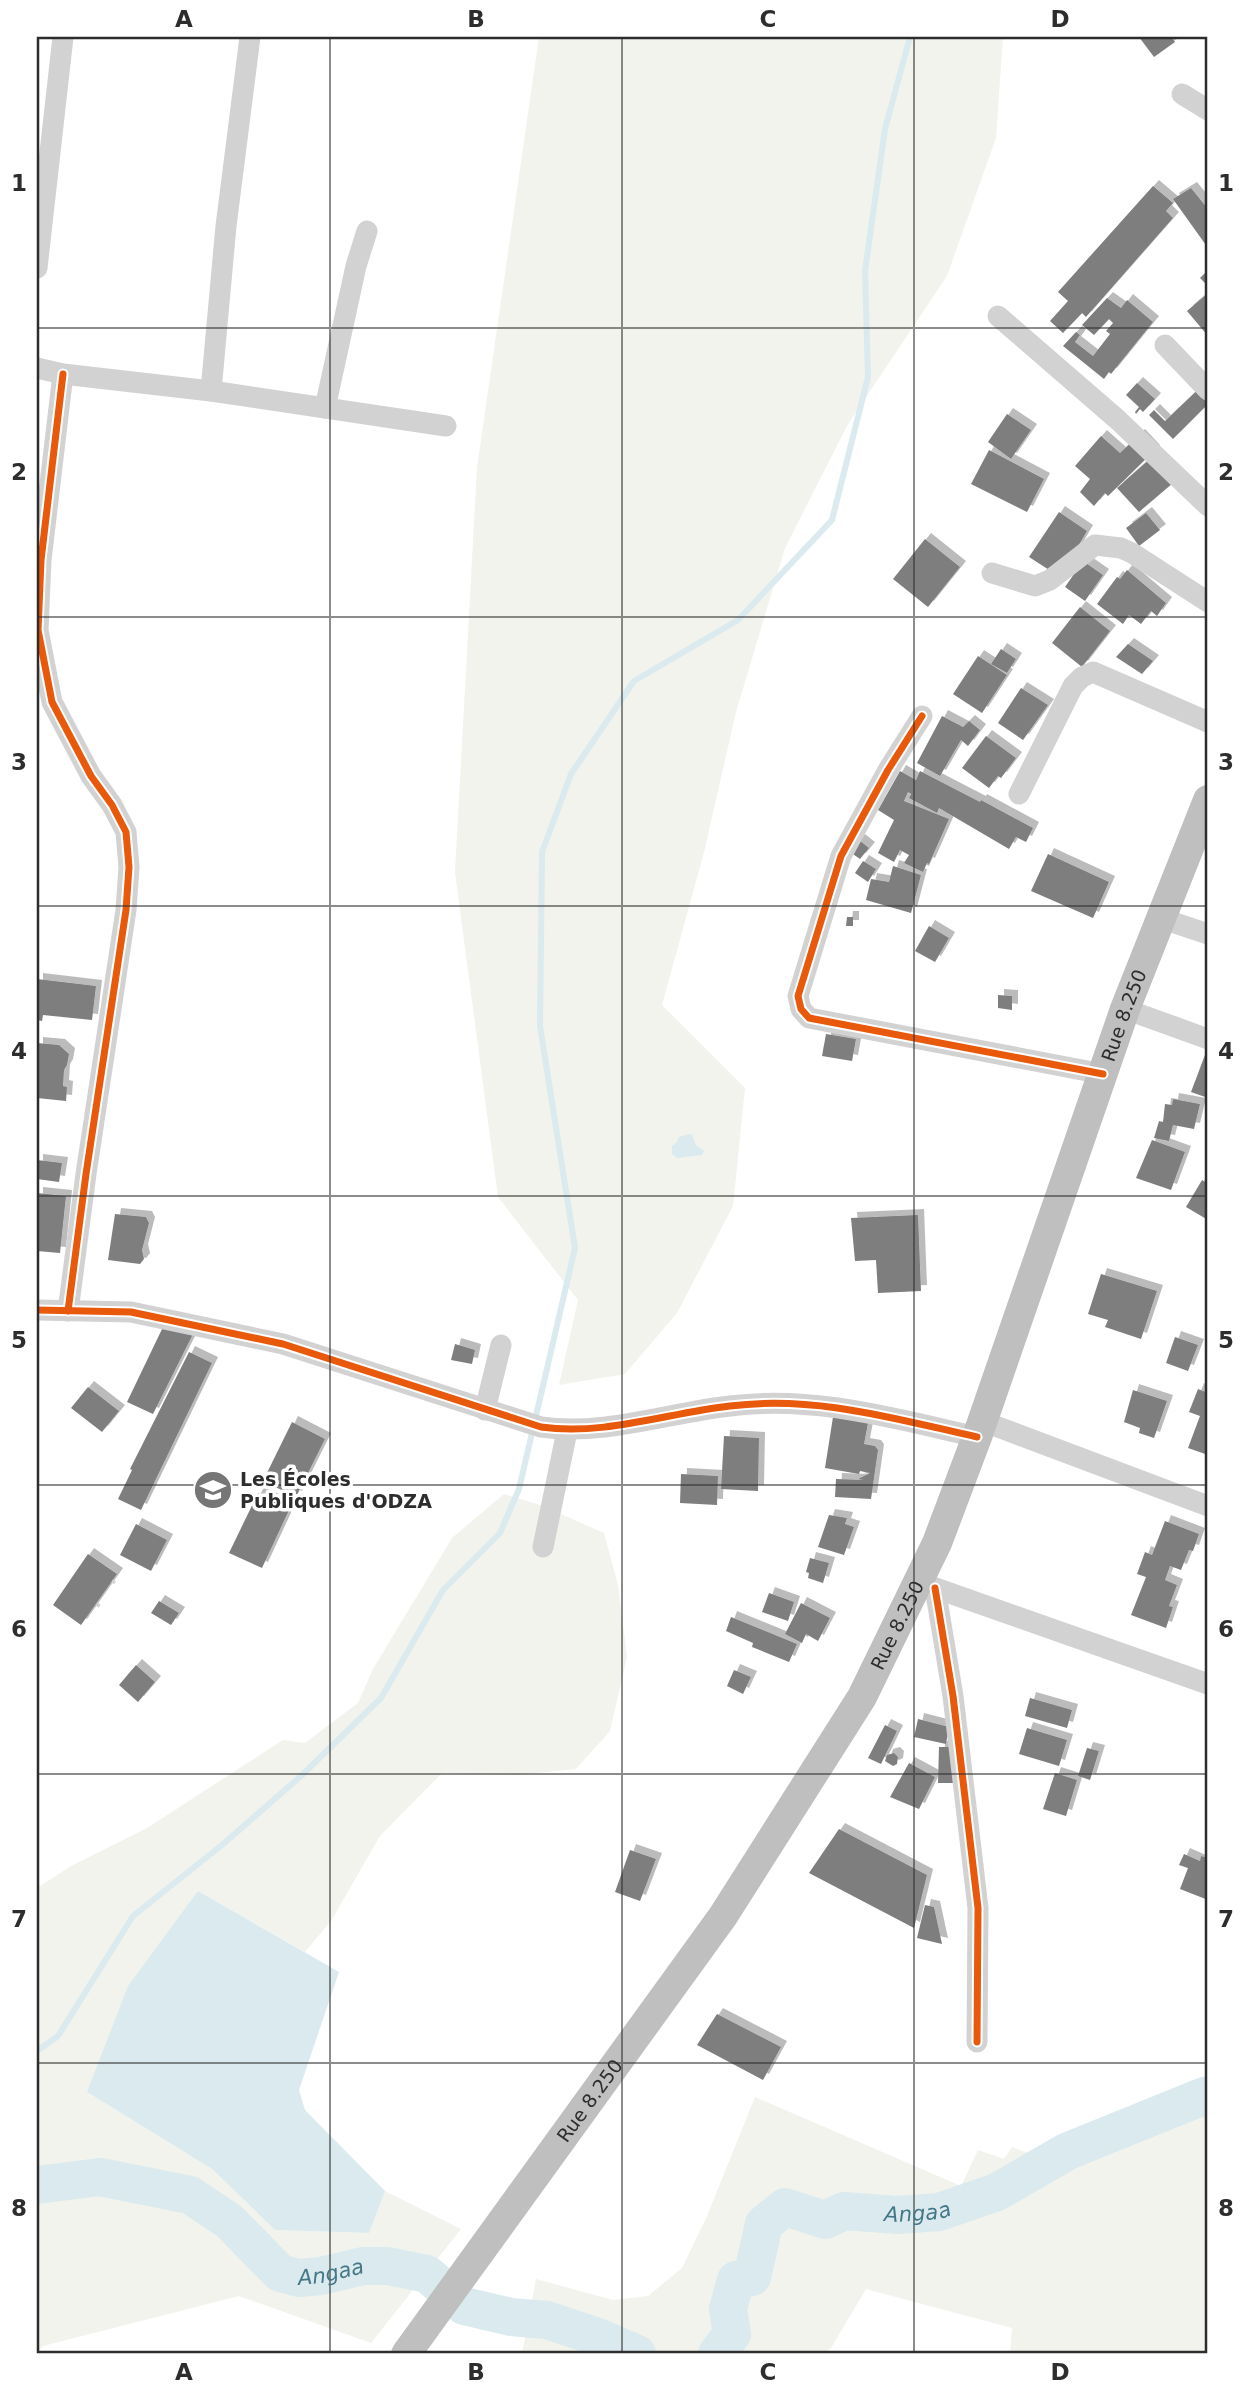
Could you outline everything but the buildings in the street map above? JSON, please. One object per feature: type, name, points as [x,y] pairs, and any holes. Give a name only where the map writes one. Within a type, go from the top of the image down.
[{"type":"highway","name":"Rue 8.250","points":[[406,2354],[723,1916],[862,1697],[927,1585],[937,1543],[980,1429],[1125,1009],[1208,800]]},
{"type":"street","points":[[37,268],[63,37]]},
{"type":"street","points":[[211,391],[226,226],[250,37]]},
{"type":"street","points":[[1182,94],[1208,110]]},
{"type":"street","points":[[325,408],[356,266],[367,231]]},
{"type":"street","points":[[998,316],[1118,419],[1208,506]]},
{"type":"street","points":[[1166,345],[1208,390]]},
{"type":"street","points":[[37,368],[63,374],[211,391],[446,426]]},
{"type":"street","points":[[63,374],[41,559],[38,629],[45,699],[126,832],[129,867],[126,910],[68,1311]]},
{"type":"street","points":[[992,573],[1035,586],[1051,580],[1095,545],[1121,548],[1208,603]]},
{"type":"street","points":[[1019,794],[1073,686],[1082,677],[1093,672],[1208,722]]},
{"type":"street","points":[[922,716],[888,770],[841,856],[798,996],[804,1014],[809,1018],[1103,1074]]},
{"type":"street","points":[[1163,919],[1208,934]]},
{"type":"street","points":[[1125,1009],[1208,1038]]},
{"type":"street","points":[[37,1310],[131,1311],[283,1344],[485,1410],[541,1427],[567,1431],[730,1406],[783,1402],[836,1407],[980,1429],[1208,1506]]},
{"type":"street","points":[[485,1410],[501,1345]]},
{"type":"street","points":[[543,1547],[567,1431]]},
{"type":"street","points":[[927,1585],[1208,1684]]},
{"type":"street","points":[[927,1585],[954,1708],[978,1908],[976,2042]]},
{"type":"shaded area","points":[[539,37],[1003,37],[996,138],[947,276],[848,424],[785,548],[736,712],[704,852],[662,1005],[745,1088],[733,1206],[677,1313],[625,1374],[559,1385],[578,1300],[498,1197],[455,872],[477,468]]},
{"type":"shaded area","points":[[689,1134],[704,1151],[702,1155],[677,1158],[672,1154],[672,1146],[679,1137]]},
{"type":"shaded area","points":[[504,1494],[540,1505],[604,1533],[618,1585],[627,1657],[610,1731],[576,1769],[516,1775],[442,1773],[380,1836],[331,1921],[305,1952],[198,1891],[87,2092],[212,2169],[275,2230],[369,2233],[385,2191],[461,2229],[371,2343],[239,2296],[43,2346],[37,2353],[37,1888],[71,1866],[147,1828],[283,1740],[305,1743],[358,1703],[373,1669],[452,1538]]},
{"type":"shaded area","points":[[198,1891],[339,1972],[299,2090],[305,2110],[385,2191],[369,2233],[275,2230],[212,2169],[87,2092],[128,1986]]},
{"type":"shaded area","points":[[1204,2096],[1208,2099],[1208,2354],[1010,2354],[1012,2328],[866,2289],[831,2348],[823,2354],[522,2354],[536,2279],[613,2300],[648,2296],[682,2268],[707,2216],[755,2097],[961,2186],[978,2150],[1004,2159],[1012,2147],[1042,2158],[1068,2151]]},
{"type":"waterway","points":[[37,2051],[58,2036],[133,1916],[222,1845],[301,1776],[381,1698],[443,1590],[500,1533],[519,1489],[575,1248],[540,1026],[542,852],[571,774],[634,681],[738,620],[832,520],[868,377],[865,271],[885,129],[910,37]]},
{"type":"waterway","name":"Angaa","points":[[717,2354],[732,2334],[728,2309],[736,2280],[752,2277],[764,2224],[785,2207],[825,2220],[844,2211],[897,2215],[939,2212],[997,2192],[1068,2151],[1204,2096],[1208,2099]]},
{"type":"waterway","name":"Angaa","points":[[37,2185],[100,2177],[190,2195],[229,2221],[280,2273],[299,2278],[363,2266],[388,2266],[427,2274],[464,2306],[511,2317],[547,2320],[598,2337],[637,2354]]},
{"type":"cycle path","points":[[63,374],[41,560],[38,630],[52,702],[91,776],[112,805],[126,832],[129,867],[126,910],[68,1311]]},
{"type":"cycle path","points":[[922,716],[888,770],[841,856],[798,996],[801,1009],[809,1018],[1103,1074]]},
{"type":"cycle path","points":[[37,1310],[131,1312],[283,1344],[541,1427],[565,1429],[612,1426],[706,1409],[761,1403],[824,1406],[885,1416],[977,1437]]},
{"type":"cycle path","points":[[935,1588],[953,1696],[978,1908],[977,2042]]},
{"type":"place","name":"Les Écoles Publiques d'ODZA","points":[[213,1490]]}]
